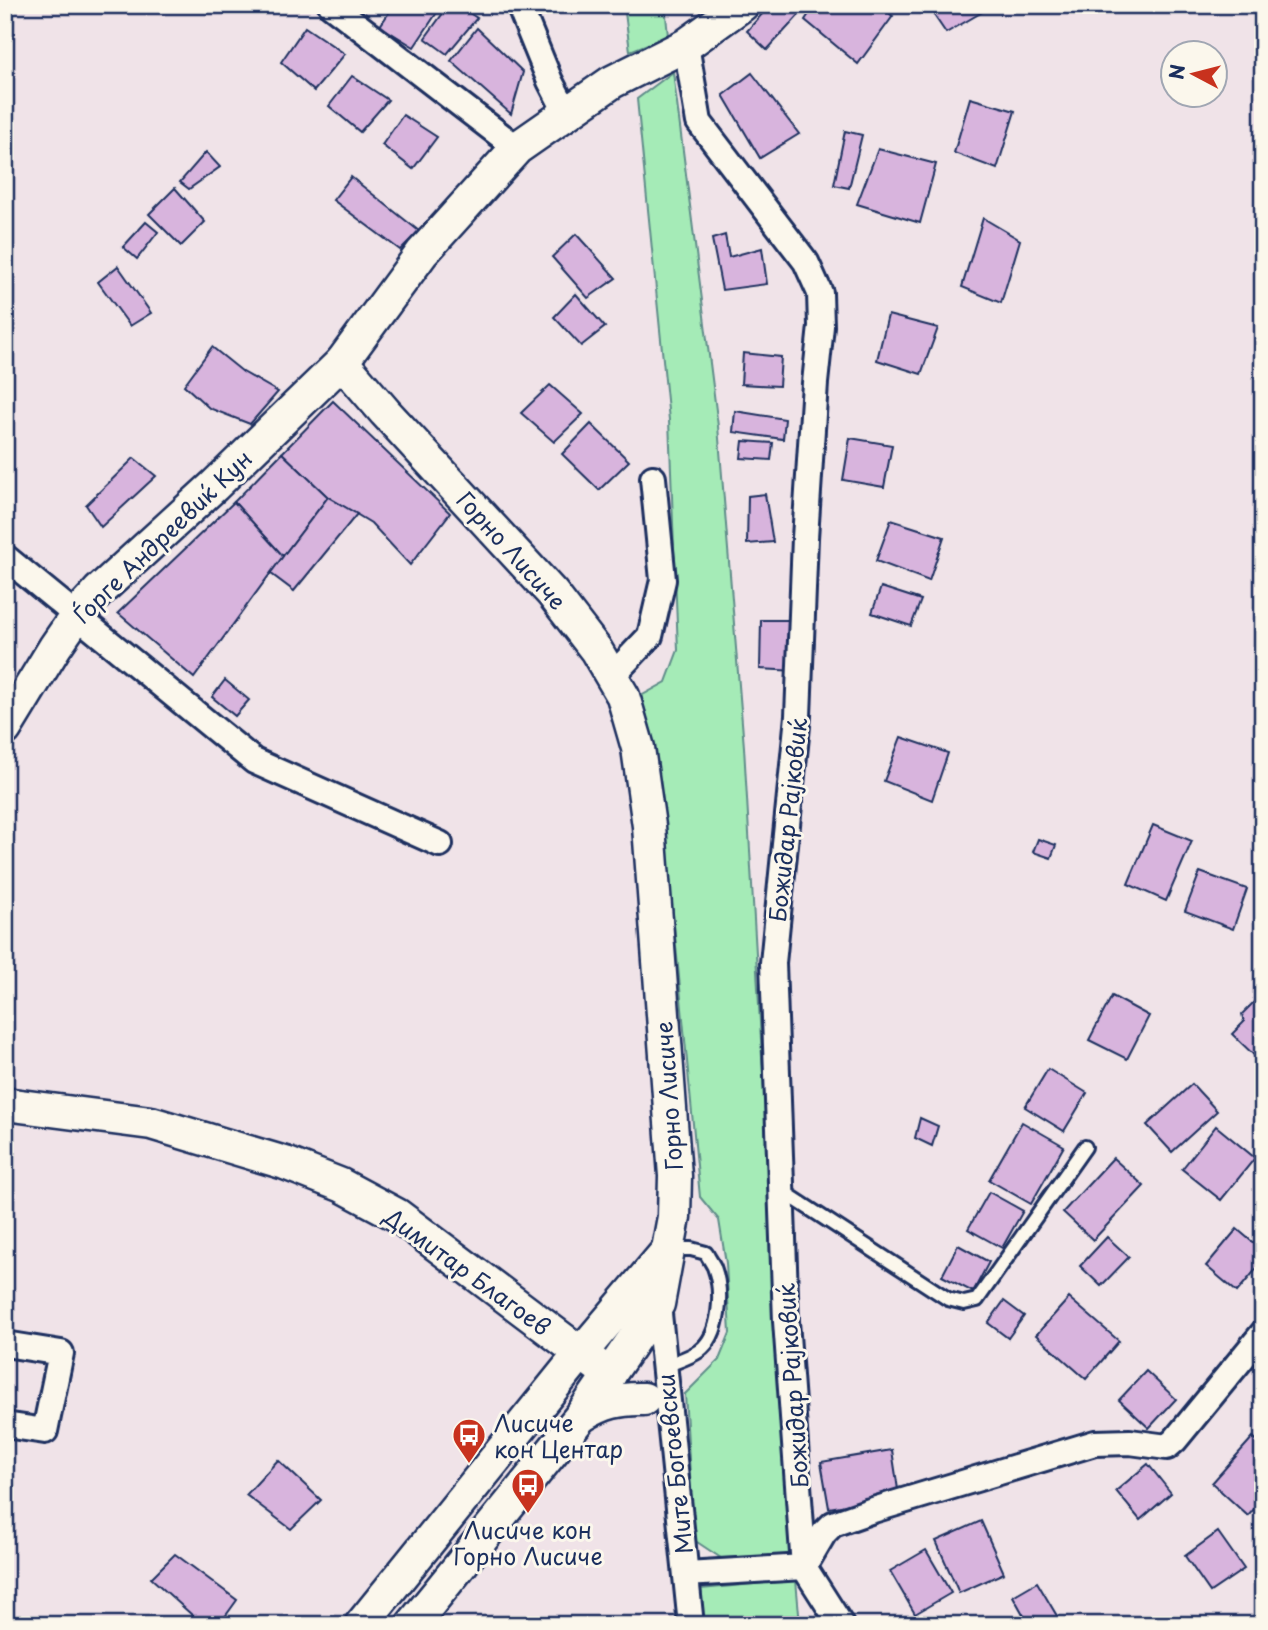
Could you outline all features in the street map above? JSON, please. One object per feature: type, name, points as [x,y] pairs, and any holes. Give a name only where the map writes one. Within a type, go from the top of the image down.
[{"type":"street","points":[[331,5],[517,148]]},
{"type":"street","points":[[519,5],[550,82],[566,112]]},
{"type":"street","points":[[342,362],[422,253],[517,148],[612,82],[687,45],[742,5]]},
{"type":"street","name":"Божидар Рајковиќ","points":[[687,45],[699,122],[806,262],[820,293],[821,326],[805,538],[798,716],[773,963],[786,1321],[804,1567],[841,1625]]},
{"type":"street","name":"Ѓорге Андреевиќ Кун","points":[[5,729],[76,615],[342,362]]},
{"type":"street","name":"Горно Лисиче","points":[[342,362],[552,593],[596,650],[623,696],[638,748],[649,826],[674,1176],[674,1217],[658,1304]]},
{"type":"street","points":[[612,676],[650,636],[663,580],[653,478]]},
{"type":"street","points":[[5,557],[254,761],[440,844]]},
{"type":"street","name":"Димитар Благоев","points":[[5,1104],[151,1123],[273,1159],[341,1185],[397,1215],[580,1354],[657,1407]]},
{"type":"street","points":[[361,1625],[580,1354],[669,1249]]},
{"type":"street","points":[[412,1625],[581,1416],[658,1304]]},
{"type":"street","name":"Мите Богоевски","points":[[658,1304],[663,1367],[657,1407],[686,1574],[691,1625]]},
{"type":"street","points":[[686,1574],[804,1567],[824,1533],[833,1524],[870,1511],[1096,1443],[1130,1442],[1167,1447],[1263,1334]]},
{"type":"street","points":[[5,1344],[61,1353],[45,1431],[5,1425]]},
{"type":"street","points":[[581,1416],[624,1398],[657,1407]]},
{"type":"lane","points":[[781,1190],[948,1299],[964,1303],[977,1300],[1085,1147]]},
{"type":"lane","points":[[663,1367],[698,1352],[709,1340],[717,1317],[718,1292],[714,1268],[706,1253],[669,1249]]},
{"type":"green space","points":[[624,5],[665,5],[668,36],[630,51]]},
{"type":"green space","points":[[673,72],[718,426],[744,747],[791,1557],[727,1562],[694,1540],[685,1394],[719,1360],[730,1333],[726,1263],[719,1220],[700,1197],[670,883],[653,739],[641,696],[666,682],[678,650],[669,420],[637,99]]},
{"type":"green space","points":[[796,1580],[800,1625],[704,1625],[701,1589]]},
{"type":"building","points":[[394,5],[431,5],[438,11],[414,47],[380,26]]},
{"type":"building","points":[[449,5],[457,5],[477,18],[447,54],[425,38]]},
{"type":"building","points":[[770,5],[792,5],[800,14],[767,50],[747,31]]},
{"type":"building","points":[[815,5],[877,5],[893,16],[858,64],[805,20]]},
{"type":"building","points":[[927,5],[979,5],[984,11],[946,33]]},
{"type":"building","points":[[305,27],[345,54],[314,91],[281,62]]},
{"type":"building","points":[[477,28],[523,72],[511,114],[451,61]]},
{"type":"building","points":[[752,73],[799,134],[760,158],[723,95]]},
{"type":"building","points":[[352,76],[388,100],[360,132],[329,106]]},
{"type":"building","points":[[970,98],[1015,111],[997,169],[954,153]]},
{"type":"building","points":[[403,115],[437,137],[413,169],[382,145]]},
{"type":"building","points":[[845,131],[862,135],[849,188],[834,185]]},
{"type":"building","points":[[878,149],[936,164],[920,223],[857,204]]},
{"type":"building","points":[[206,152],[220,167],[189,189],[180,182]]},
{"type":"building","points":[[351,177],[419,231],[400,250],[333,200]]},
{"type":"building","points":[[175,188],[205,222],[181,246],[149,214]]},
{"type":"building","points":[[983,218],[1020,240],[1001,303],[962,287]]},
{"type":"building","points":[[146,222],[158,232],[137,259],[123,247]]},
{"type":"building","points":[[576,234],[616,278],[588,298],[552,257]]},
{"type":"building","points":[[725,235],[729,257],[762,248],[767,284],[722,290],[712,239]]},
{"type":"building","points":[[118,266],[151,313],[130,326],[98,282]]},
{"type":"building","points":[[576,294],[605,327],[581,346],[554,317]]},
{"type":"building","points":[[888,315],[938,328],[921,374],[877,360]]},
{"type":"building","points":[[212,347],[243,372],[278,392],[250,424],[209,408],[184,385]]},
{"type":"building","points":[[743,353],[781,357],[779,386],[741,384]]},
{"type":"building","points":[[550,385],[583,414],[554,442],[521,413]]},
{"type":"building","points":[[333,401],[450,513],[410,565],[371,523],[328,497],[282,453]]},
{"type":"building","points":[[735,411],[785,419],[783,439],[733,432]]},
{"type":"building","points":[[591,424],[629,461],[599,490],[562,454]]},
{"type":"building","points":[[850,438],[892,445],[884,487],[843,480]]},
{"type":"building","points":[[743,441],[773,443],[771,460],[741,458]]},
{"type":"building","points":[[282,453],[328,497],[283,556],[234,502]]},
{"type":"building","points":[[134,458],[156,476],[101,527],[86,505]]},
{"type":"building","points":[[765,494],[773,542],[747,544],[748,496]]},
{"type":"building","points":[[328,497],[357,514],[294,591],[270,573]]},
{"type":"building","points":[[234,502],[283,556],[194,678],[118,613]]},
{"type":"building","points":[[891,520],[944,537],[929,581],[876,561]]},
{"type":"building","points":[[881,587],[921,600],[911,626],[872,613]]},
{"type":"building","points":[[761,620],[797,620],[796,671],[760,669]]},
{"type":"building","points":[[225,680],[249,700],[235,716],[212,697]]},
{"type":"building","points":[[901,737],[948,753],[932,800],[884,781]]},
{"type":"building","points":[[1153,825],[1192,841],[1166,901],[1128,884]]},
{"type":"building","points":[[1038,839],[1056,845],[1051,858],[1033,852]]},
{"type":"building","points":[[1200,872],[1247,889],[1233,929],[1185,911]]},
{"type":"building","points":[[1263,993],[1263,1059],[1260,1061],[1232,1034],[1244,1022],[1242,1014]]},
{"type":"building","points":[[1112,996],[1149,1016],[1127,1059],[1089,1040]]},
{"type":"building","points":[[1048,1069],[1087,1093],[1064,1131],[1025,1107]]},
{"type":"building","points":[[1192,1084],[1217,1111],[1172,1152],[1147,1125]]},
{"type":"building","points":[[920,1118],[938,1126],[932,1146],[915,1138]]},
{"type":"building","points":[[1022,1122],[1064,1146],[1031,1204],[989,1180]]},
{"type":"building","points":[[1216,1126],[1255,1158],[1221,1200],[1182,1169]]},
{"type":"building","points":[[1113,1158],[1144,1186],[1093,1240],[1063,1212]]},
{"type":"building","points":[[989,1192],[1023,1211],[1002,1248],[968,1229]]},
{"type":"building","points":[[1237,1229],[1263,1251],[1263,1261],[1237,1292],[1206,1266]]},
{"type":"building","points":[[1107,1237],[1129,1257],[1101,1286],[1080,1266]]},
{"type":"building","points":[[958,1245],[989,1262],[973,1292],[942,1276]]},
{"type":"building","points":[[1069,1298],[1119,1341],[1086,1379],[1036,1335]]},
{"type":"building","points":[[1004,1301],[1024,1316],[1008,1338],[988,1323]]},
{"type":"building","points":[[1146,1371],[1176,1399],[1149,1428],[1119,1400]]},
{"type":"building","points":[[1253,1437],[1263,1446],[1263,1499],[1248,1516],[1212,1483]]},
{"type":"building","points":[[892,1450],[899,1496],[829,1508],[821,1462]]},
{"type":"building","points":[[278,1460],[321,1500],[291,1529],[246,1495]]},
{"type":"building","points":[[1148,1464],[1171,1493],[1140,1520],[1116,1491]]},
{"type":"building","points":[[981,1521],[1004,1573],[959,1593],[936,1541]]},
{"type":"building","points":[[1218,1532],[1244,1569],[1210,1592],[1185,1556]]},
{"type":"building","points":[[926,1550],[951,1593],[915,1614],[890,1571]]},
{"type":"building","points":[[175,1554],[237,1600],[219,1625],[203,1625],[151,1578]]},
{"type":"building","points":[[1037,1582],[1057,1616],[1042,1625],[1029,1625],[1013,1596]]},
{"type":"place","name":"Лисиче кон Центар","points":[[469,1465]]},
{"type":"place","name":"Лисиче кон Горно Лисиче","points":[[528,1515]]}]
